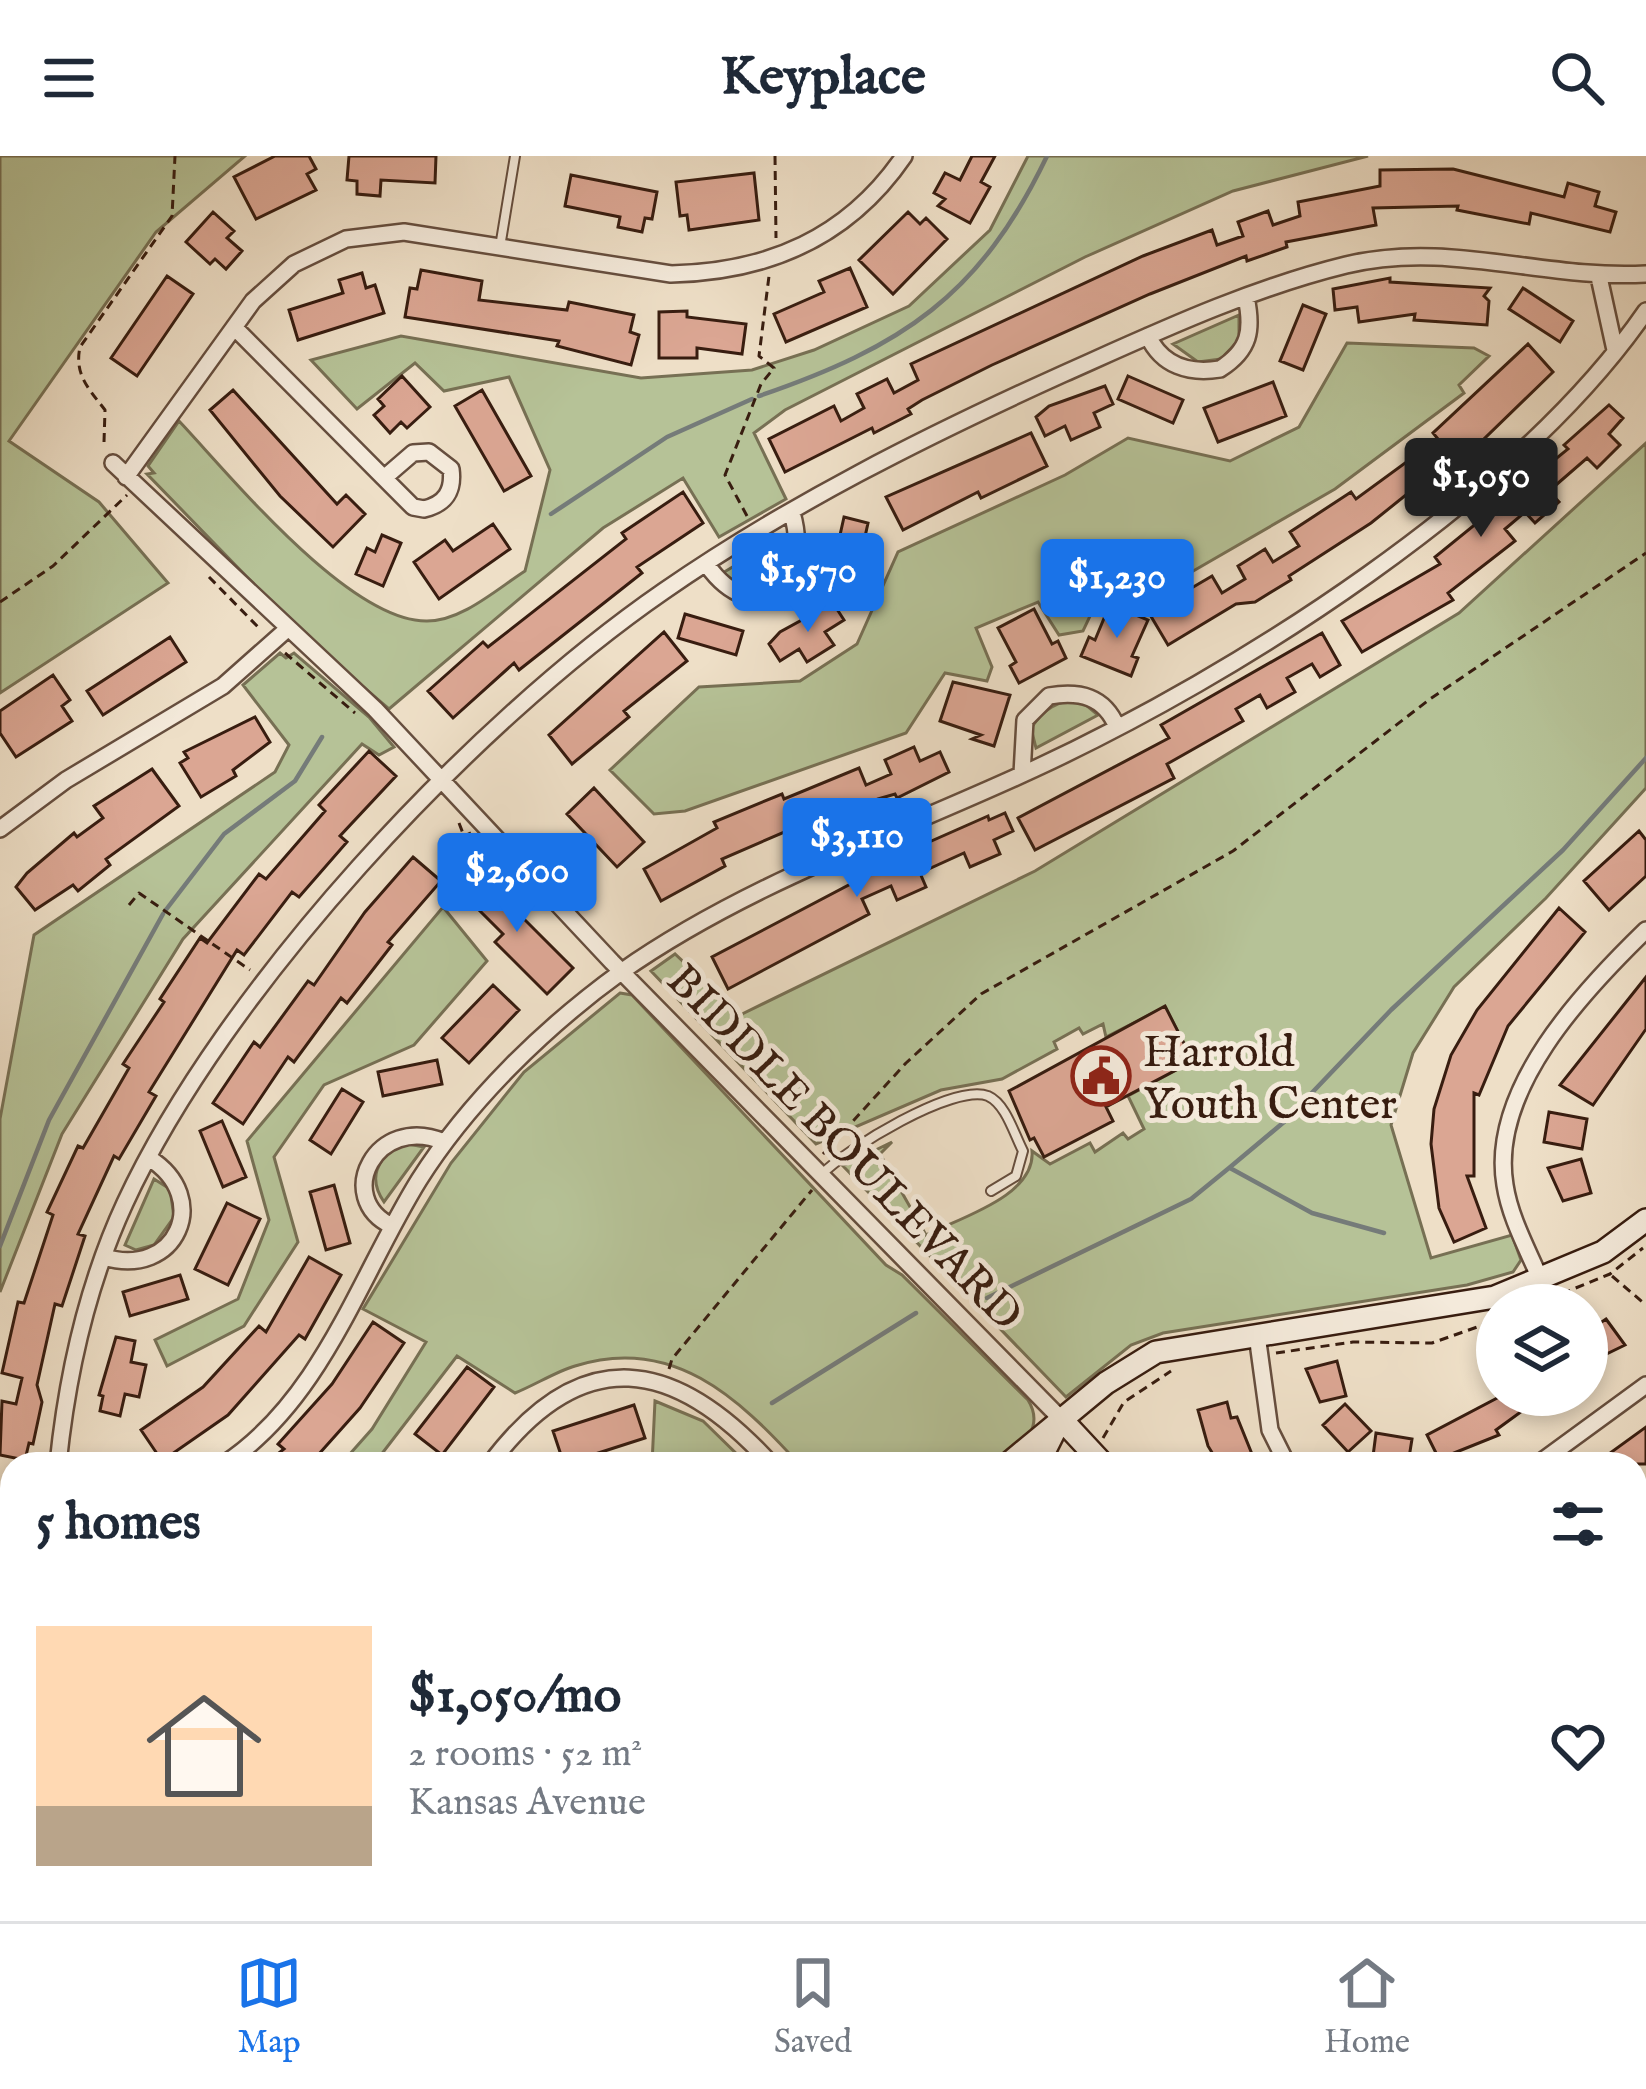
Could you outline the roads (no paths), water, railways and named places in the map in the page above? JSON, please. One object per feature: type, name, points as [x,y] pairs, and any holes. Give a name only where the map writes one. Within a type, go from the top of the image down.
[{"type":"street","points":[[130,482],[234,327],[294,264],[346,239],[404,232],[670,274],[714,273],[790,254],[825,237],[859,212],[904,156]]},
{"type":"street","points":[[60,1452],[73,1370],[104,1257],[148,1158],[264,984],[313,922],[441,785],[594,644],[765,529],[978,412],[1246,297],[1347,265],[1428,254],[1476,256],[1599,277],[1646,274]]},
{"type":"street","points":[[1599,277],[1615,350]]},
{"type":"street","points":[[1148,336],[1154,348],[1181,369],[1220,368],[1247,345],[1251,329],[1246,297]]},
{"type":"street","points":[[238,1452],[282,1415],[344,1320],[392,1226],[444,1142],[523,1056],[622,972],[740,901],[1022,775],[1117,727],[1307,616],[1432,524],[1544,428],[1646,311]]},
{"type":"street","points":[[234,327],[384,478],[413,506],[424,509],[447,497],[453,482],[452,470],[429,452],[413,452],[384,478]]},
{"type":"street","name":"BIDDLE BOULEVARD","points":[[113,463],[279,636],[375,710],[441,785],[1059,1425],[1102,1449]]},
{"type":"street","points":[[706,565],[717,582],[736,595],[758,598],[778,590],[798,558],[792,513]]},
{"type":"street","points":[[0,829],[66,780],[223,686],[279,636]]},
{"type":"street","points":[[1022,775],[1025,720],[1049,696],[1084,694],[1098,700],[1117,727]]},
{"type":"street","points":[[1541,1281],[1504,1183],[1503,1149],[1511,1114],[1557,1035],[1646,930]]},
{"type":"street","points":[[392,1226],[369,1208],[364,1182],[369,1166],[385,1143],[402,1133],[444,1142]]},
{"type":"street","points":[[104,1257],[123,1263],[146,1260],[165,1249],[178,1231],[183,1210],[179,1187],[166,1169],[148,1158]]},
{"type":"street","points":[[1024,1452],[1106,1383],[1156,1352],[1495,1297],[1599,1254],[1646,1220]]},
{"type":"street","points":[[1257,1335],[1270,1430],[1281,1452]]},
{"type":"street","points":[[499,1452],[516,1428],[569,1390],[631,1377],[665,1384],[725,1415],[760,1452]]},
{"type":"street","points":[[1554,1452],[1646,1385]]},
{"type":"street","points":[[1045,1452],[1059,1425]]},
{"type":"lane","points":[[500,247],[515,156]]},
{"type":"lane","points":[[817,1173],[878,1134],[966,1094],[985,1095],[999,1104],[1023,1150],[1016,1176],[991,1191]]},
{"type":"waterway","points":[[759,396],[855,358],[932,310],[994,246],[1047,156]]},
{"type":"waterway","points":[[551,514],[667,437],[752,399]]},
{"type":"waterway","points":[[165,911],[224,834],[295,781],[322,737]]},
{"type":"waterway","points":[[987,1298],[1191,1199],[1229,1168],[1284,1122],[1391,1010],[1563,850],[1646,758]]},
{"type":"waterway","points":[[0,1246],[49,1120],[163,914]]},
{"type":"waterway","points":[[1230,1168],[1312,1213],[1384,1233]]},
{"type":"waterway","points":[[772,1403],[916,1313]]},
{"type":"place","name":"Harrold Youth Center","points":[[1101,1076]]}]
